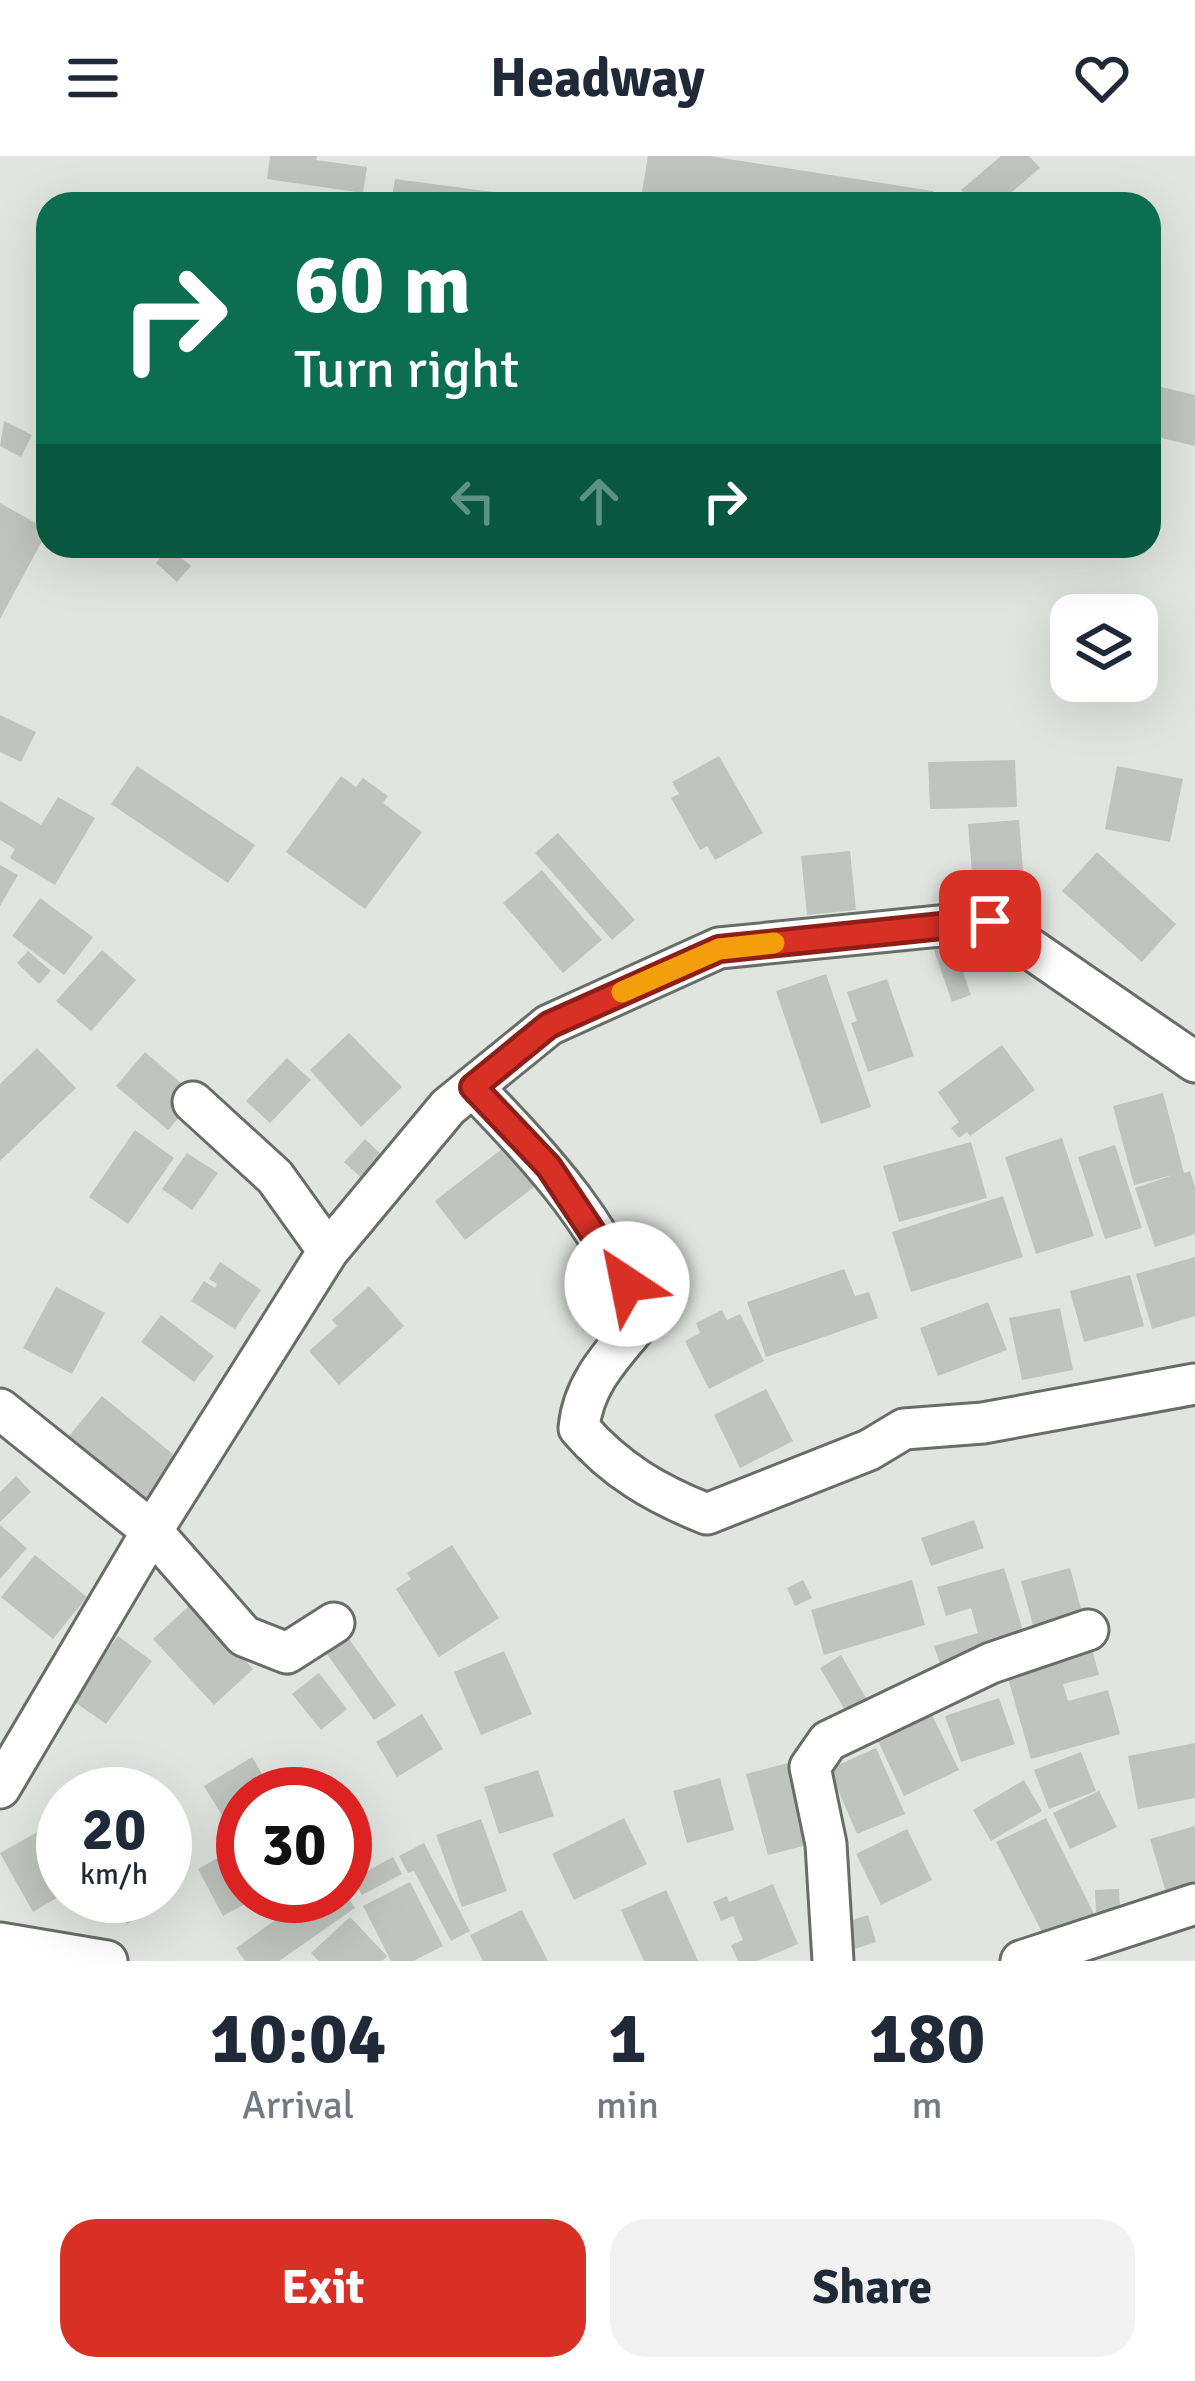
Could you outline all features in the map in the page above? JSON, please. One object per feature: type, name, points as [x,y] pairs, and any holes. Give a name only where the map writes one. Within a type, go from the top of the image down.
[{"type":"street","points":[[0,1788],[152,1531],[328,1251],[448,1107],[549,1025],[719,949],[990,921],[1195,1061]]},
{"type":"street","points":[[473,1087],[549,1167],[627,1284],[637,1324],[602,1365],[581,1403],[579,1428],[602,1456],[658,1495],[707,1514],[868,1450],[904,1429],[983,1423],[1195,1384]]},
{"type":"street","points":[[193,1102],[275,1177],[328,1251]]},
{"type":"street","points":[[0,1409],[152,1531],[244,1636],[287,1653],[334,1623]]},
{"type":"street","points":[[833,1961],[826,1844],[810,1767],[829,1741],[991,1663],[1088,1630]]},
{"type":"street","points":[[1021,1961],[1195,1904]]},
{"type":"street","points":[[0,1943],[107,1961]]},
{"type":"building","points":[[270,156],[317,156],[316,160],[367,167],[363,192],[267,179]]},
{"type":"building","points":[[648,156],[709,156],[933,191],[933,192],[642,192]]},
{"type":"building","points":[[1001,156],[1029,156],[1040,168],[1012,192],[961,190]]},
{"type":"building","points":[[395,179],[493,192],[393,192]]},
{"type":"building","points":[[1161,387],[1195,395],[1195,446],[1161,438]]},
{"type":"building","points":[[4,421],[32,435],[21,457],[0,446]]},
{"type":"building","points":[[0,503],[36,523],[36,552],[0,619]]},
{"type":"building","points":[[160,558],[182,558],[191,566],[177,582],[156,563]]},
{"type":"building","points":[[0,715],[36,732],[21,762],[0,752]]},
{"type":"building","points":[[719,756],[763,833],[715,860],[707,846],[700,850],[671,798],[679,794],[672,782]]},
{"type":"building","points":[[1015,760],[1017,807],[930,809],[928,762]]},
{"type":"building","points":[[137,766],[255,845],[228,883],[111,804]]},
{"type":"building","points":[[1117,766],[1183,779],[1170,842],[1105,829]]},
{"type":"building","points":[[341,776],[356,787],[363,778],[388,796],[383,803],[422,832],[365,909],[286,852]]},
{"type":"building","points":[[58,797],[95,818],[55,885],[10,858],[15,849],[0,840],[0,801],[41,825]]},
{"type":"building","points":[[1019,820],[1023,870],[972,874],[968,824]]},
{"type":"building","points":[[558,833],[635,920],[612,940],[535,853]]},
{"type":"building","points":[[850,851],[856,910],[807,915],[801,856]]},
{"type":"building","points":[[1097,852],[1176,924],[1142,962],[1062,891]]},
{"type":"building","points":[[0,865],[18,875],[0,906]]},
{"type":"building","points":[[542,870],[602,940],[563,973],[503,903]]},
{"type":"building","points":[[40,898],[93,937],[64,975],[12,936]]},
{"type":"building","points":[[953,943],[971,995],[952,1002],[934,950]]},
{"type":"building","points":[[102,950],[136,980],[91,1031],[56,1001]]},
{"type":"building","points":[[28,951],[51,971],[39,984],[17,963]]},
{"type":"building","points":[[826,974],[871,1107],[821,1124],[776,991]]},
{"type":"building","points":[[887,979],[914,1056],[868,1072],[851,1023],[857,1021],[847,992]]},
{"type":"building","points":[[349,1033],[402,1087],[361,1127],[310,1070]]},
{"type":"building","points":[[1002,1045],[1035,1090],[970,1136],[967,1132],[959,1138],[951,1128],[959,1122],[938,1092]]},
{"type":"building","points":[[37,1048],[76,1088],[0,1161],[0,1084]]},
{"type":"building","points":[[145,1052],[197,1097],[168,1130],[116,1086]]},
{"type":"building","points":[[287,1058],[311,1080],[270,1123],[246,1101]]},
{"type":"building","points":[[1163,1093],[1184,1173],[1190,1171],[1195,1187],[1195,1234],[1155,1247],[1135,1188],[1173,1175],[1134,1185],[1113,1106]]},
{"type":"building","points":[[135,1130],[174,1158],[128,1224],[89,1197]]},
{"type":"building","points":[[1062,1138],[1094,1236],[1036,1254],[1005,1157]]},
{"type":"building","points":[[365,1139],[387,1160],[366,1182],[344,1162]]},
{"type":"building","points":[[971,1142],[987,1198],[899,1222],[883,1166]]},
{"type":"building","points":[[508,1144],[539,1183],[465,1240],[435,1201]]},
{"type":"building","points":[[1115,1145],[1142,1228],[1105,1239],[1078,1157]]},
{"type":"building","points":[[187,1153],[218,1173],[192,1210],[162,1189]]},
{"type":"building","points":[[1003,1196],[1023,1257],[911,1292],[892,1232]]},
{"type":"building","points":[[1195,1257],[1195,1316],[1152,1329],[1136,1274]]},
{"type":"building","points":[[220,1262],[261,1290],[235,1329],[191,1301],[204,1281],[215,1288],[217,1284],[209,1279]]},
{"type":"building","points":[[844,1269],[855,1296],[869,1292],[878,1318],[766,1357],[747,1302]]},
{"type":"building","points":[[1130,1275],[1144,1326],[1084,1342],[1070,1291]]},
{"type":"building","points":[[369,1286],[404,1326],[339,1385],[309,1351],[337,1326],[332,1320]]},
{"type":"building","points":[[56,1287],[105,1313],[72,1374],[23,1348]]},
{"type":"building","points":[[988,1302],[1007,1350],[938,1376],[920,1328]]},
{"type":"building","points":[[1060,1308],[1073,1370],[1022,1380],[1009,1318]]},
{"type":"building","points":[[722,1310],[727,1320],[740,1314],[764,1361],[709,1389],[685,1341],[700,1333],[696,1323]]},
{"type":"building","points":[[161,1315],[214,1356],[194,1382],[141,1342]]},
{"type":"building","points":[[766,1389],[793,1441],[740,1468],[714,1415]]},
{"type":"building","points":[[102,1396],[180,1460],[143,1505],[65,1441]]},
{"type":"building","points":[[16,1476],[31,1492],[0,1522],[0,1492]]},
{"type":"building","points":[[974,1520],[984,1548],[931,1566],[921,1538]]},
{"type":"building","points":[[0,1525],[27,1548],[0,1579]]},
{"type":"building","points":[[452,1545],[499,1618],[439,1657],[396,1589],[411,1579],[407,1573]]},
{"type":"building","points":[[35,1555],[87,1597],[53,1639],[1,1597]]},
{"type":"building","points":[[1004,1568],[1028,1647],[943,1672],[934,1646],[978,1633],[971,1608],[946,1616],[937,1587]]},
{"type":"building","points":[[1070,1568],[1086,1627],[1037,1640],[1021,1581]]},
{"type":"building","points":[[803,1580],[812,1598],[795,1606],[787,1588]]},
{"type":"building","points":[[912,1580],[925,1625],[824,1655],[811,1610]]},
{"type":"building","points":[[192,1603],[253,1669],[214,1705],[153,1639]]},
{"type":"building","points":[[118,1636],[152,1661],[106,1724],[72,1700]]},
{"type":"building","points":[[1089,1638],[1099,1675],[1063,1684],[1068,1701],[1108,1690],[1120,1734],[1031,1759],[1003,1661]]},
{"type":"building","points":[[349,1639],[396,1705],[374,1720],[327,1654]]},
{"type":"building","points":[[504,1651],[532,1714],[481,1735],[454,1672]]},
{"type":"building","points":[[841,1655],[866,1698],[845,1710],[820,1668]]},
{"type":"building","points":[[319,1673],[347,1709],[321,1730],[292,1694]]},
{"type":"building","points":[[999,1698],[1015,1744],[961,1762],[945,1716]]},
{"type":"building","points":[[422,1714],[443,1749],[397,1777],[376,1742]]},
{"type":"building","points":[[932,1715],[959,1770],[904,1796],[878,1741]]},
{"type":"building","points":[[1195,1743],[1195,1798],[1138,1809],[1128,1756]]},
{"type":"building","points":[[876,1748],[905,1814],[857,1834],[829,1769]]},
{"type":"building","points":[[1081,1752],[1096,1791],[1049,1809],[1034,1770]]},
{"type":"building","points":[[252,1757],[258,1767],[235,1767]]},
{"type":"building","points":[[792,1762],[815,1843],[768,1855],[746,1774]]},
{"type":"building","points":[[538,1770],[554,1816],[499,1834],[484,1787]]},
{"type":"building","points":[[720,1778],[734,1830],[687,1843],[673,1791]]},
{"type":"building","points":[[216,1779],[216,1806],[204,1786]]},
{"type":"building","points":[[1024,1780],[1042,1811],[991,1841],[973,1810]]},
{"type":"building","points":[[1099,1791],[1117,1827],[1070,1849],[1053,1813]]},
{"type":"building","points":[[624,1818],[647,1864],[574,1900],[552,1854]]},
{"type":"building","points":[[1046,1818],[1094,1914],[1045,1938],[996,1842]]},
{"type":"building","points":[[481,1819],[507,1891],[462,1907],[436,1835]]},
{"type":"building","points":[[1195,1826],[1195,1891],[1168,1899],[1150,1839]]},
{"type":"building","points":[[907,1829],[932,1880],[881,1905],[856,1854]]},
{"type":"building","points":[[36,1833],[33,1912],[0,1853]]},
{"type":"building","points":[[424,1843],[470,1931],[451,1941],[414,1871],[408,1873],[399,1856]]},
{"type":"building","points":[[393,1857],[402,1874],[372,1890],[372,1869]]},
{"type":"building","points":[[216,1859],[216,1903],[198,1869]]},
{"type":"building","points":[[410,1882],[443,1946],[413,1961],[391,1961],[372,1923],[372,1901]]},
{"type":"building","points":[[773,1884],[798,1944],[757,1961],[738,1961],[731,1945],[743,1940],[733,1916],[721,1921],[713,1902],[727,1896],[729,1902]]},
{"type":"building","points":[[1119,1889],[1120,1911],[1096,1912],[1095,1890]]},
{"type":"building","points":[[666,1890],[698,1961],[644,1961],[621,1910]]},
{"type":"building","points":[[522,1910],[548,1961],[483,1961],[470,1935]]},
{"type":"building","points":[[868,1915],[876,1942],[855,1949],[847,1922]]},
{"type":"building","points":[[271,1923],[333,1923],[279,1961],[245,1961],[236,1948]]},
{"type":"building","points":[[344,1923],[356,1923],[387,1956],[382,1961],[319,1961],[311,1953]]},
{"type":"slow traffic","points":[[622,992],[719,949],[774,943]]},
{"type":"route","points":[[627,1284],[549,1167],[473,1087],[549,1025],[719,949],[990,921]]}]
